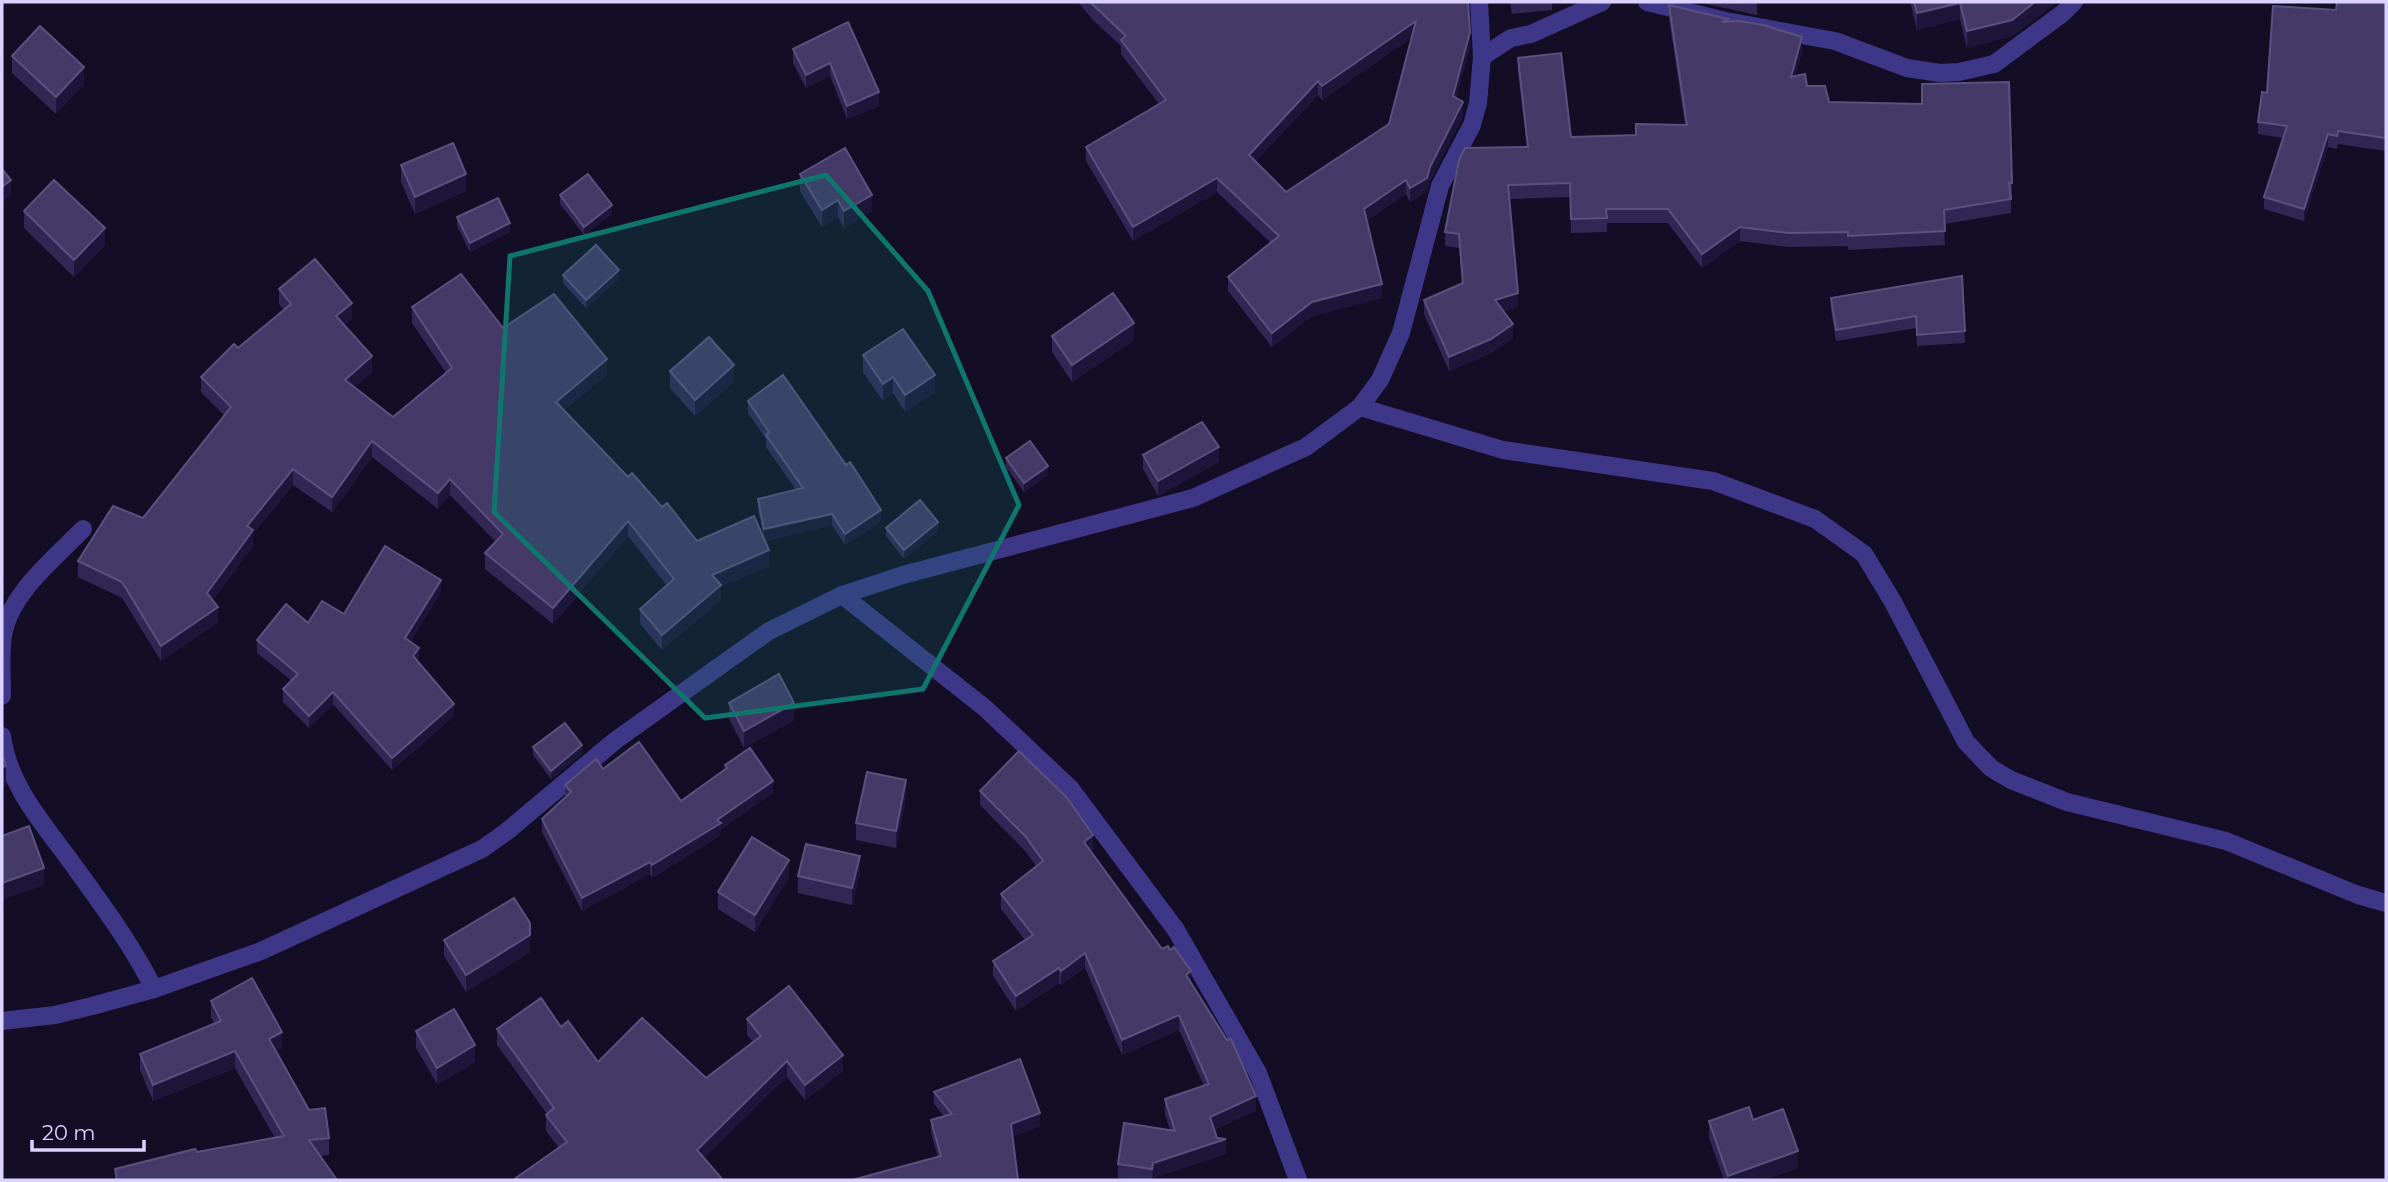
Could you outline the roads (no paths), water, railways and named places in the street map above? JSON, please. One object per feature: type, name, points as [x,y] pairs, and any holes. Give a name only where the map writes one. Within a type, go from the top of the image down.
[{"type":"street","points":[[2,1021],[55,1016],[154,989],[261,951],[482,849],[674,696],[769,631],[842,595],[903,575],[1193,498],[1306,447],[1360,407],[1380,380],[1401,333],[1440,186],[1472,125],[1478,103],[1482,57],[1479,2]]},
{"type":"street","points":[[1482,57],[1511,38],[1531,34],[1602,2]]},
{"type":"street","points":[[1647,2],[1726,21],[1835,41],[1907,68],[1940,73],[1959,72],[1994,64],[2074,2]]},
{"type":"street","points":[[1360,407],[1503,450],[1713,481],[1815,519],[1864,554],[1893,602],[1966,742],[1992,768],[2011,780],[2067,802],[2226,841],[2358,895],[2386,903]]},
{"type":"street","points":[[2,696],[3,635],[15,605],[19,597],[83,529]]},
{"type":"street","points":[[842,595],[985,708],[1070,788],[1176,930],[1190,954],[1258,1073],[1298,1180]]},
{"type":"street","points":[[2,736],[4,752],[13,778],[38,819],[126,939],[154,989]]}]
